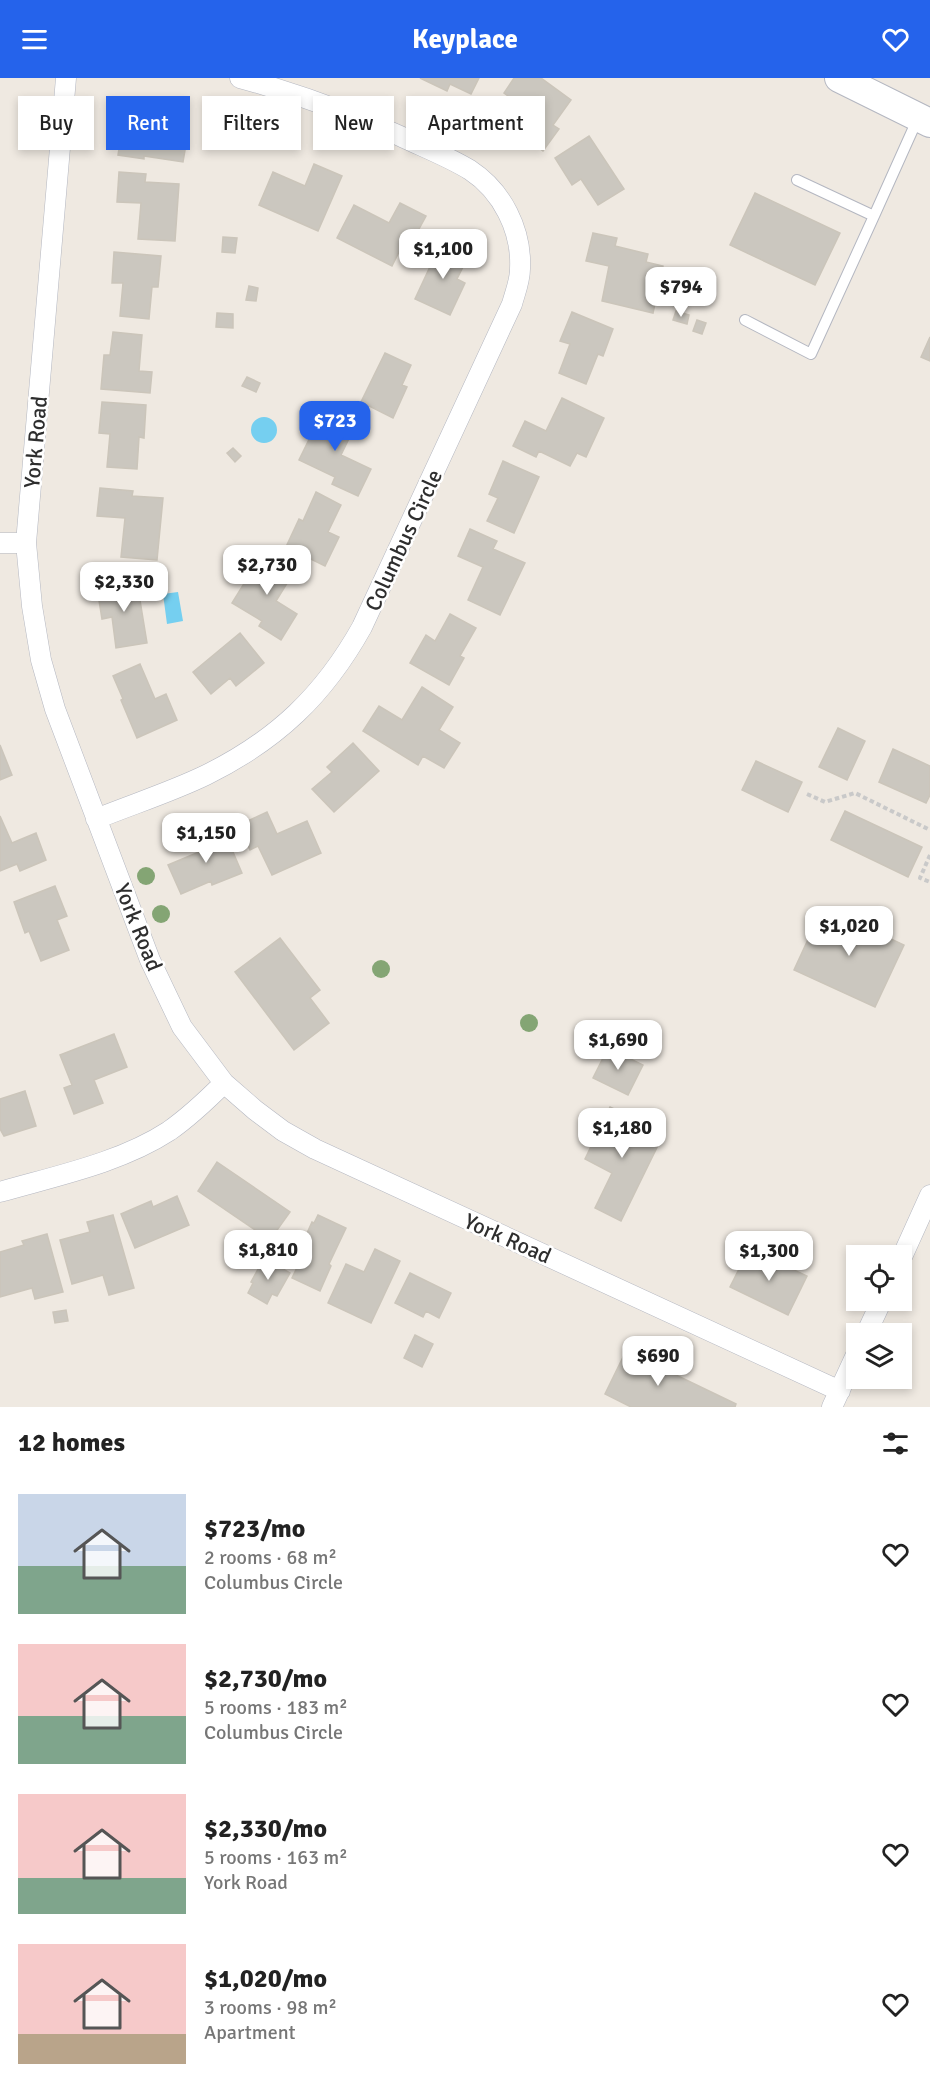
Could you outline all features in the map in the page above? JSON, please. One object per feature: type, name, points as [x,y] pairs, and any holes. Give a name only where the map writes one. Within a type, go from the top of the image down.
[{"type":"street","name":"York Road","points":[[66,78],[26,543],[32,606],[41,660],[55,709],[150,960],[182,1027],[224,1083],[283,1131],[315,1149],[836,1399]]},
{"type":"street","name":"Columbus Circle","points":[[96,819],[205,776],[256,747],[309,702],[347,654],[362,627],[512,304],[518,285],[519,250],[515,228],[505,206],[490,187],[471,171],[362,118],[240,78]]},
{"type":"street","points":[[841,79],[924,120]]},
{"type":"street","points":[[0,543],[26,543]]},
{"type":"street","points":[[0,1192],[94,1165],[142,1146],[167,1132],[192,1113],[224,1083]]},
{"type":"street","points":[[907,1245],[930,1195]]},
{"type":"street","points":[[836,1399],[846,1377]]},
{"type":"lane","points":[[745,320],[811,354],[874,216],[924,120]]},
{"type":"lane","points":[[796,180],[874,216]]},
{"type":"path","points":[[807,794],[825,802],[855,793],[930,830]]},
{"type":"path","points":[[930,855],[920,878],[930,882]]},
{"type":"water","points":[[264,417],[273,421],[277,430],[273,439],[264,443],[255,439],[251,430],[255,421]]},
{"type":"water","points":[[178,592],[183,621],[167,624],[163,594]]},
{"type":"building","points":[[420,78],[479,78],[471,94],[450,84],[447,91]]},
{"type":"building","points":[[514,78],[541,78],[571,100],[553,125],[559,129],[545,148],[545,96],[508,96],[504,93]]},
{"type":"building","points":[[589,136],[624,189],[598,205],[581,179],[572,185],[555,158]]},
{"type":"building","points":[[119,150],[185,150],[183,162],[118,155]]},
{"type":"building","points":[[314,164],[342,176],[318,231],[259,205],[273,172],[305,186]]},
{"type":"building","points":[[119,172],[146,174],[145,182],[179,184],[175,241],[138,239],[141,203],[117,202]]},
{"type":"building","points":[[755,193],[840,233],[815,285],[730,245]]},
{"type":"building","points":[[400,203],[426,216],[413,240],[407,236],[392,266],[337,238],[354,205],[389,223]]},
{"type":"building","points":[[593,233],[617,238],[615,246],[648,254],[646,262],[663,266],[653,313],[602,301],[609,266],[586,261]]},
{"type":"building","points":[[223,237],[237,238],[235,253],[222,252]]},
{"type":"building","points":[[441,243],[469,255],[457,279],[465,283],[450,315],[415,299]]},
{"type":"building","points":[[114,252],[161,256],[158,287],[152,287],[149,319],[120,316],[123,283],[112,283]]},
{"type":"building","points":[[249,286],[258,288],[256,301],[246,300]]},
{"type":"building","points":[[676,311],[689,315],[687,324],[673,320]]},
{"type":"building","points":[[572,312],[613,329],[603,356],[598,354],[586,384],[559,373],[570,344],[560,341]]},
{"type":"building","points":[[217,313],[233,314],[233,328],[216,327]]},
{"type":"building","points":[[697,320],[706,323],[702,334],[693,331]]},
{"type":"building","points":[[113,332],[142,335],[139,371],[152,372],[150,393],[101,389],[104,355],[110,355]]},
{"type":"building","points":[[930,337],[930,361],[921,357]]},
{"type":"building","points":[[385,353],[411,365],[402,385],[407,387],[393,418],[361,402]]},
{"type":"building","points":[[247,377],[260,383],[256,392],[242,386]]},
{"type":"building","points":[[562,398],[604,418],[586,457],[577,453],[570,466],[539,451],[536,457],[513,446],[525,421],[546,431]]},
{"type":"building","points":[[102,402],[146,405],[144,438],[139,437],[137,469],[107,467],[110,434],[99,433]]},
{"type":"building","points":[[325,407],[357,422],[341,455],[371,469],[358,496],[332,484],[335,477],[299,460]]},
{"type":"building","points":[[233,448],[241,456],[235,462],[227,453]]},
{"type":"building","points":[[503,461],[539,477],[514,533],[487,521],[498,498],[489,494]]},
{"type":"building","points":[[100,488],[133,491],[132,496],[163,498],[157,560],[121,557],[125,518],[97,516]]},
{"type":"building","points":[[316,492],[341,505],[328,532],[339,537],[325,566],[286,547],[299,519],[303,521]]},
{"type":"building","points":[[470,529],[497,541],[493,549],[525,563],[500,615],[468,600],[483,567],[458,556]]},
{"type":"building","points":[[263,553],[294,572],[276,601],[297,614],[281,640],[259,626],[262,621],[232,603]]},
{"type":"building","points":[[137,582],[147,643],[116,648],[112,617],[102,619],[97,588]]},
{"type":"building","points":[[450,614],[476,628],[460,656],[464,658],[449,685],[410,663],[426,635],[435,641]]},
{"type":"building","points":[[240,633],[264,663],[236,686],[230,678],[211,694],[193,672]]},
{"type":"building","points":[[140,664],[155,699],[166,694],[177,720],[137,738],[113,676]]},
{"type":"building","points":[[422,687],[453,707],[439,730],[460,743],[444,768],[423,756],[418,765],[363,731],[379,706],[402,720]]},
{"type":"building","points":[[838,728],[865,741],[847,780],[819,767]]},
{"type":"building","points":[[353,743],[379,771],[334,812],[312,789],[332,772],[327,767]]},
{"type":"building","points":[[0,745],[12,775],[0,780]]},
{"type":"building","points":[[893,749],[930,766],[930,795],[926,803],[879,782]]},
{"type":"building","points":[[756,761],[802,782],[788,812],[742,790]]},
{"type":"building","points":[[845,811],[922,847],[908,877],[831,840]]},
{"type":"building","points":[[267,812],[277,834],[307,821],[321,853],[272,875],[258,846],[250,850],[239,825]]},
{"type":"building","points":[[0,816],[12,843],[36,833],[46,860],[20,871],[17,864],[0,871]]},
{"type":"building","points":[[224,831],[242,873],[212,885],[211,881],[181,894],[168,865],[199,852],[195,844]]},
{"type":"building","points":[[55,886],[67,916],[57,920],[69,950],[41,961],[29,931],[25,933],[14,902]]},
{"type":"building","points":[[823,907],[904,945],[875,1007],[794,970]]},
{"type":"building","points":[[280,938],[320,990],[310,998],[329,1023],[294,1050],[235,972]]},
{"type":"building","points":[[114,1034],[127,1067],[94,1080],[103,1103],[74,1114],[64,1088],[72,1085],[60,1055]]},
{"type":"building","points":[[608,1048],[643,1065],[628,1095],[593,1078]]},
{"type":"building","points":[[25,1091],[36,1126],[4,1136],[0,1129],[0,1099]]},
{"type":"building","points":[[610,1107],[664,1133],[621,1221],[595,1208],[612,1173],[585,1159]]},
{"type":"building","points":[[217,1162],[290,1212],[270,1240],[198,1191]]},
{"type":"building","points":[[177,1196],[189,1225],[135,1248],[121,1214],[151,1201],[153,1207]]},
{"type":"building","points":[[113,1215],[134,1288],[109,1295],[103,1275],[72,1284],[60,1240],[90,1232],[87,1222]]},
{"type":"building","points":[[318,1215],[346,1228],[329,1264],[331,1266],[320,1291],[292,1278],[303,1255],[298,1253],[312,1222],[314,1223]]},
{"type":"building","points":[[47,1234],[63,1292],[35,1299],[32,1288],[0,1297],[0,1252],[24,1245],[22,1241]]},
{"type":"building","points":[[375,1249],[400,1261],[371,1323],[328,1303],[346,1264],[364,1272]]},
{"type":"building","points":[[749,1249],[807,1276],[788,1315],[730,1287]]},
{"type":"building","points":[[264,1258],[290,1273],[277,1296],[272,1294],[267,1304],[248,1293],[253,1283],[251,1282]]},
{"type":"building","points":[[410,1273],[451,1293],[439,1318],[426,1311],[423,1317],[395,1303]]},
{"type":"building","points":[[66,1310],[68,1321],[55,1323],[53,1312]]},
{"type":"building","points":[[415,1335],[433,1344],[422,1367],[404,1358]]},
{"type":"building","points":[[626,1351],[736,1404],[735,1407],[631,1407],[605,1394]]}]
